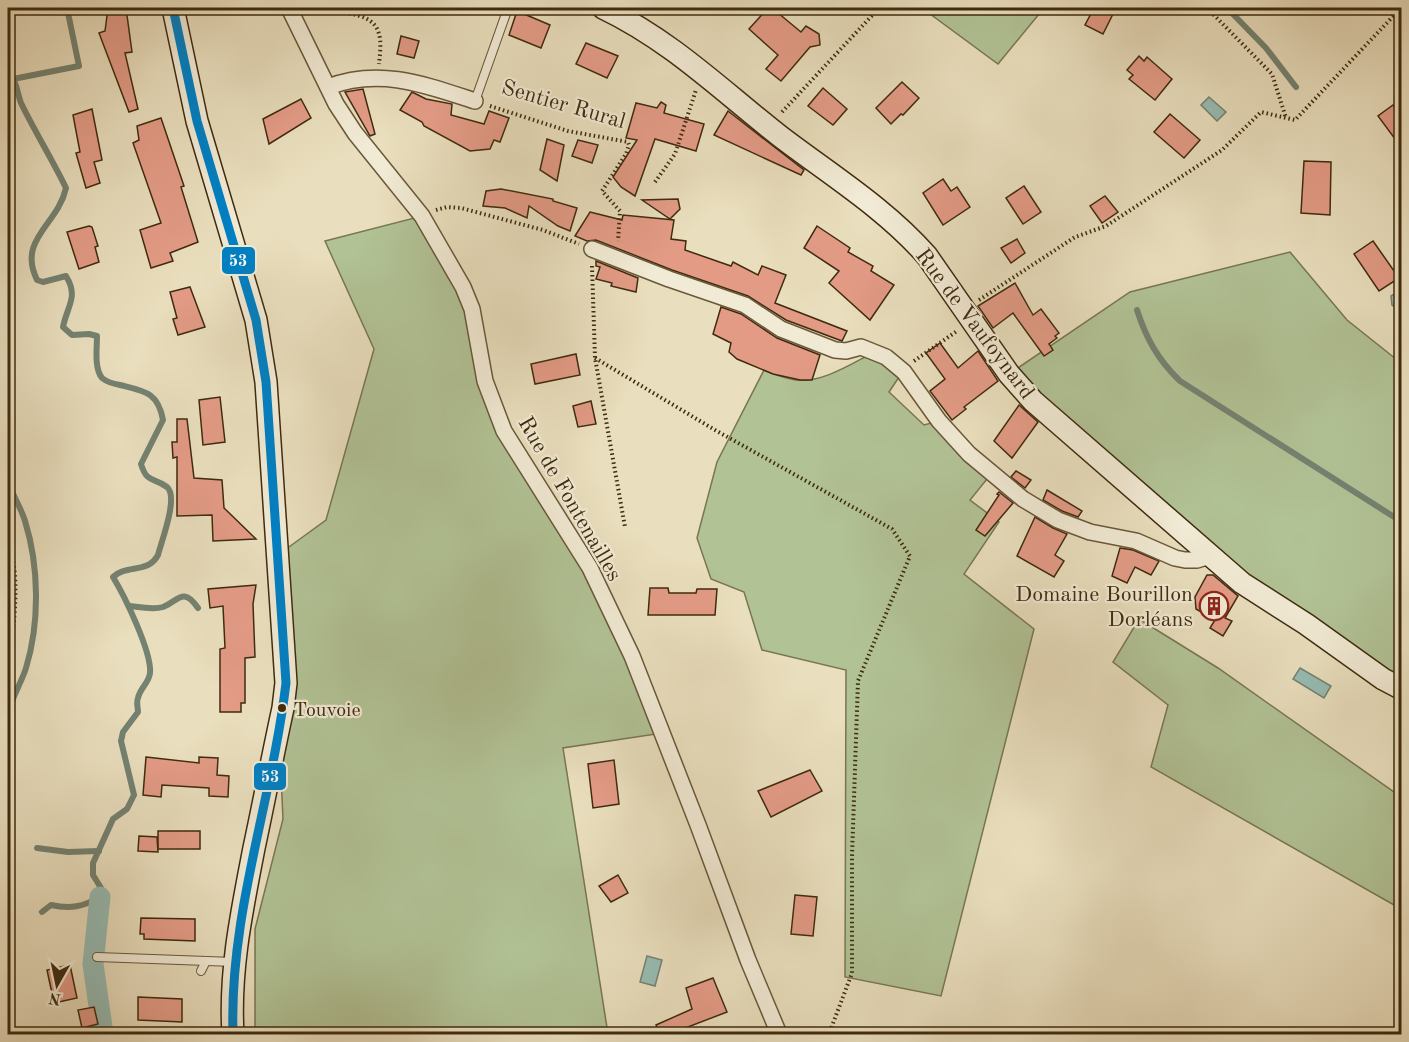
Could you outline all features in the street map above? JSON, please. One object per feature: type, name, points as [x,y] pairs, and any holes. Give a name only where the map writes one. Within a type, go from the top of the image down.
[{"type":"street","points":[[173,8],[197,121],[256,320],[262,351],[267,394],[286,683],[283,708],[242,909],[234,962],[231,1005],[233,1035]]},
{"type":"street","name":"Rue de Vaufoynard","points":[[603,8],[665,43],[769,127],[874,206],[914,241],[938,270],[1009,374],[1033,401],[1242,583],[1306,624],[1383,679],[1401,688]]},
{"type":"street","name":"Rue de Fontenailles","points":[[291,12],[336,104],[422,216],[464,286],[471,309],[485,381],[504,430],[590,568],[632,656],[779,1035]]},
{"type":"street","name":"Sentier Rural","points":[[328,87],[350,81],[379,79],[423,83],[475,101]]},
{"type":"street","points":[[592,249],[745,305],[781,329],[824,346],[840,351],[861,347],[895,363],[939,421],[969,454],[1004,485],[1040,510],[1075,528],[1130,539],[1175,558],[1197,560],[1210,556]]},
{"type":"lane","points":[[475,101],[508,8]]},
{"type":"lane","points":[[97,957],[234,962]]},
{"type":"lane","points":[[201,971],[206,961]]},
{"type":"path","points":[[769,127],[879,8]]},
{"type":"path","points":[[1207,8],[1272,74],[1287,118]]},
{"type":"path","points":[[904,372],[917,358],[969,315],[1075,237],[1106,226],[1222,150],[1261,112],[1295,120],[1401,8]]},
{"type":"path","points":[[291,12],[334,12],[369,19],[377,27],[380,36],[379,79]]},
{"type":"path","points":[[655,182],[675,154],[696,90],[704,74]]},
{"type":"path","name":"Sentier Rural","points":[[475,101],[568,131],[628,142],[626,154],[603,191],[620,211],[618,242]]},
{"type":"path","points":[[422,216],[447,207],[461,208],[543,230],[592,249],[595,358],[625,527]]},
{"type":"path","points":[[595,358],[715,430],[892,529],[910,556],[858,681],[852,856],[852,973],[829,1035]]},
{"type":"path","points":[[8,540],[15,581],[14,622],[8,669]]},
{"type":"green space","points":[[922,8],[1044,8],[998,64]]},
{"type":"green space","points":[[422,216],[472,309],[485,381],[555,510],[663,733],[563,748],[608,1034],[255,1034],[255,929],[283,819],[271,560],[326,520],[374,349],[325,241]]},
{"type":"green space","points":[[1290,252],[1347,320],[1401,363],[1401,689],[1306,624],[1009,374],[1130,292]]},
{"type":"green space","points":[[867,356],[888,367],[899,377],[889,392],[924,425],[939,421],[991,474],[970,500],[999,522],[964,574],[1034,629],[941,996],[845,977],[846,670],[762,650],[744,592],[711,579],[697,538],[717,462],[764,370],[792,379],[814,379],[833,373]]},
{"type":"green space","points":[[1139,619],[1218,668],[1401,797],[1401,909],[1151,767],[1168,705],[1113,662]]},
{"type":"water","points":[[1209,97],[1226,112],[1217,121],[1201,105]]},
{"type":"water","points":[[1401,290],[1400,311],[1392,305],[1391,296]]},
{"type":"water","points":[[1300,668],[1331,686],[1324,698],[1293,679]]},
{"type":"water","points":[[647,956],[662,960],[655,986],[640,982]]},
{"type":"building","points":[[108,8],[126,8],[132,52],[125,53],[138,109],[129,112],[99,33],[105,31]]},
{"type":"building","points":[[768,8],[772,8],[801,32],[806,26],[819,34],[820,45],[810,47],[781,81],[766,69],[778,55],[749,29]]},
{"type":"building","points":[[1094,8],[1116,8],[1103,34],[1085,25]]},
{"type":"building","points":[[517,11],[550,25],[541,48],[509,35]]},
{"type":"building","points":[[401,36],[419,41],[414,58],[397,54]]},
{"type":"building","points":[[586,43],[618,56],[607,78],[576,64]]},
{"type":"building","points":[[1139,56],[1144,61],[1147,57],[1172,79],[1155,100],[1129,79],[1133,75],[1127,70]]},
{"type":"building","points":[[902,82],[919,98],[891,124],[876,108]]},
{"type":"building","points":[[823,88],[847,109],[833,125],[808,106]]},
{"type":"building","points":[[363,89],[375,134],[370,136],[345,92]]},
{"type":"building","points":[[412,92],[426,99],[452,104],[451,115],[484,124],[489,111],[509,118],[500,142],[494,140],[490,149],[470,151],[424,126],[422,122],[400,110]]},
{"type":"building","points":[[301,99],[311,118],[269,144],[263,119]]},
{"type":"building","points":[[661,102],[666,105],[664,113],[704,124],[696,151],[655,139],[635,196],[621,187],[613,177],[637,140],[626,138],[636,103],[657,108]]},
{"type":"building","points":[[1393,105],[1401,115],[1401,147],[1378,116]]},
{"type":"building","points":[[92,109],[102,160],[94,162],[100,183],[86,188],[76,153],[80,152],[73,115]]},
{"type":"building","points":[[728,111],[804,170],[801,175],[714,135]]},
{"type":"building","points":[[1170,114],[1200,140],[1184,158],[1154,132]]},
{"type":"building","points":[[161,118],[184,186],[181,187],[198,242],[170,253],[173,261],[151,268],[140,230],[161,223],[133,143],[139,140],[137,126]]},
{"type":"building","points":[[547,139],[564,145],[557,181],[540,170]]},
{"type":"building","points":[[578,140],[598,145],[592,163],[572,156]]},
{"type":"building","points":[[1304,161],[1331,162],[1330,215],[1301,213]]},
{"type":"building","points":[[943,179],[951,191],[957,187],[970,207],[943,225],[923,193]]},
{"type":"building","points":[[1024,186],[1041,212],[1023,224],[1006,198]]},
{"type":"building","points":[[501,189],[553,199],[553,201],[577,208],[570,231],[558,226],[529,206],[527,218],[505,208],[483,206],[486,191]]},
{"type":"building","points":[[1105,196],[1118,212],[1102,223],[1090,206]]},
{"type":"building","points":[[678,199],[680,209],[670,219],[642,200]]},
{"type":"building","points":[[590,212],[622,220],[623,215],[674,220],[671,239],[686,241],[685,250],[731,266],[733,262],[758,275],[762,266],[786,275],[775,303],[847,331],[842,341],[786,320],[748,296],[672,270],[596,240],[587,241],[575,236]]},
{"type":"building","points":[[817,226],[850,248],[848,252],[873,266],[871,271],[894,285],[870,320],[829,283],[839,271],[804,248]]},
{"type":"building","points":[[92,227],[98,246],[95,247],[99,262],[79,269],[67,232]]},
{"type":"building","points":[[1017,239],[1025,253],[1011,263],[1001,248]]},
{"type":"building","points":[[1373,241],[1399,278],[1379,291],[1354,254]]},
{"type":"building","points":[[596,261],[638,278],[636,292],[611,286],[612,283],[596,279],[600,267],[596,266]]},
{"type":"building","points":[[1015,283],[1033,315],[1041,309],[1059,333],[1055,336],[1057,338],[1049,344],[1053,350],[1044,356],[1013,313],[993,328],[978,306]]},
{"type":"building","points":[[190,287],[205,327],[178,335],[173,319],[177,318],[170,292]]},
{"type":"building","points":[[721,307],[741,314],[777,338],[820,355],[812,380],[800,380],[773,374],[737,359],[729,352],[731,343],[713,334]]},
{"type":"building","points":[[940,343],[958,368],[978,351],[998,381],[964,407],[966,409],[952,420],[930,391],[945,379],[926,353]]},
{"type":"building","points":[[576,354],[580,375],[535,384],[531,364]]},
{"type":"building","points":[[220,397],[225,442],[203,445],[199,400]]},
{"type":"building","points":[[591,401],[596,424],[578,427],[573,406]]},
{"type":"building","points":[[1019,405],[1038,422],[1012,458],[994,441]]},
{"type":"building","points":[[177,419],[187,419],[194,478],[222,480],[224,508],[256,539],[213,541],[212,515],[177,516],[177,457],[173,458],[172,442],[177,442]]},
{"type":"building","points":[[1016,471],[1031,480],[1025,488],[1011,477]]},
{"type":"building","points":[[1047,490],[1082,511],[1078,517],[1043,500]]},
{"type":"building","points":[[999,492],[1013,503],[985,536],[976,530]]},
{"type":"building","points":[[1035,517],[1067,534],[1055,555],[1064,561],[1054,577],[1017,556]]},
{"type":"building","points":[[1120,548],[1133,550],[1159,561],[1151,575],[1135,567],[1127,583],[1112,576]]},
{"type":"building","name":"Domaine Bourillon Dorléans","points":[[1207,575],[1213,575],[1238,596],[1225,618],[1232,621],[1223,636],[1210,628],[1215,620],[1196,609],[1195,597]]},
{"type":"building","points":[[256,585],[253,604],[255,657],[245,658],[245,703],[241,703],[241,712],[220,712],[220,649],[225,648],[223,606],[210,608],[208,589]]},
{"type":"building","points":[[650,588],[668,588],[669,593],[696,593],[697,589],[717,589],[715,615],[648,615]]},
{"type":"building","points":[[146,757],[199,763],[199,757],[218,758],[217,775],[229,776],[228,797],[209,796],[209,788],[162,785],[161,797],[143,795]]},
{"type":"building","points":[[614,760],[619,804],[593,808],[588,764]]},
{"type":"building","points":[[810,770],[822,791],[771,817],[758,791]]},
{"type":"building","points":[[158,831],[200,831],[200,849],[158,849]]},
{"type":"building","points":[[139,836],[157,837],[158,852],[138,851]]},
{"type":"building","points":[[618,875],[628,893],[611,902],[599,886]]},
{"type":"building","points":[[795,895],[817,897],[813,936],[791,934]]},
{"type":"building","points":[[141,918],[195,919],[195,941],[144,939],[144,934],[140,934]]},
{"type":"building","points":[[70,965],[77,998],[54,1003],[47,970]]},
{"type":"building","points":[[713,978],[727,1012],[667,1035],[660,1035],[656,1025],[692,1009],[686,988]]},
{"type":"building","points":[[138,997],[182,999],[182,1022],[138,1020]]},
{"type":"building","points":[[94,1007],[98,1024],[82,1028],[78,1010]]},
{"type":"waterway","points":[[13,79],[79,66],[67,8]]},
{"type":"waterway","points":[[1227,8],[1266,48],[1296,87]]},
{"type":"waterway","points":[[8,74],[66,188],[62,201],[35,243],[32,266],[37,280],[43,282],[66,276],[70,283],[72,296],[63,327],[72,335],[97,336],[97,363],[102,378],[143,391],[154,398],[158,404],[163,420],[141,464],[148,477],[167,487],[171,500],[165,530],[154,561],[149,565],[125,571],[113,577],[147,652],[150,673],[137,700],[138,712],[123,732],[121,741],[134,795],[127,809],[113,819],[93,863],[93,875],[101,888],[100,897],[76,906],[51,905],[42,912]]},
{"type":"waterway","points":[[1137,310],[1154,348],[1165,365],[1180,381],[1402,522]]},
{"type":"waterway","points":[[8,483],[30,538],[36,594],[31,650],[8,715]]},
{"type":"waterway","points":[[129,606],[159,608],[184,596],[193,601],[198,608]]},
{"type":"waterway","points":[[37,848],[68,852],[99,851]]},
{"type":"waterway","points":[[100,897],[93,964],[103,1034]]},
{"type":"transit line","name":"53","points":[[173,8],[197,121],[256,320],[266,382],[286,683],[280,727],[244,901],[234,989],[233,1034]]},
{"type":"place","name":"Domaine Bourillon Dorléans","points":[[1214,606]]},
{"type":"place","name":"Touvoie","points":[[282,708]]}]
